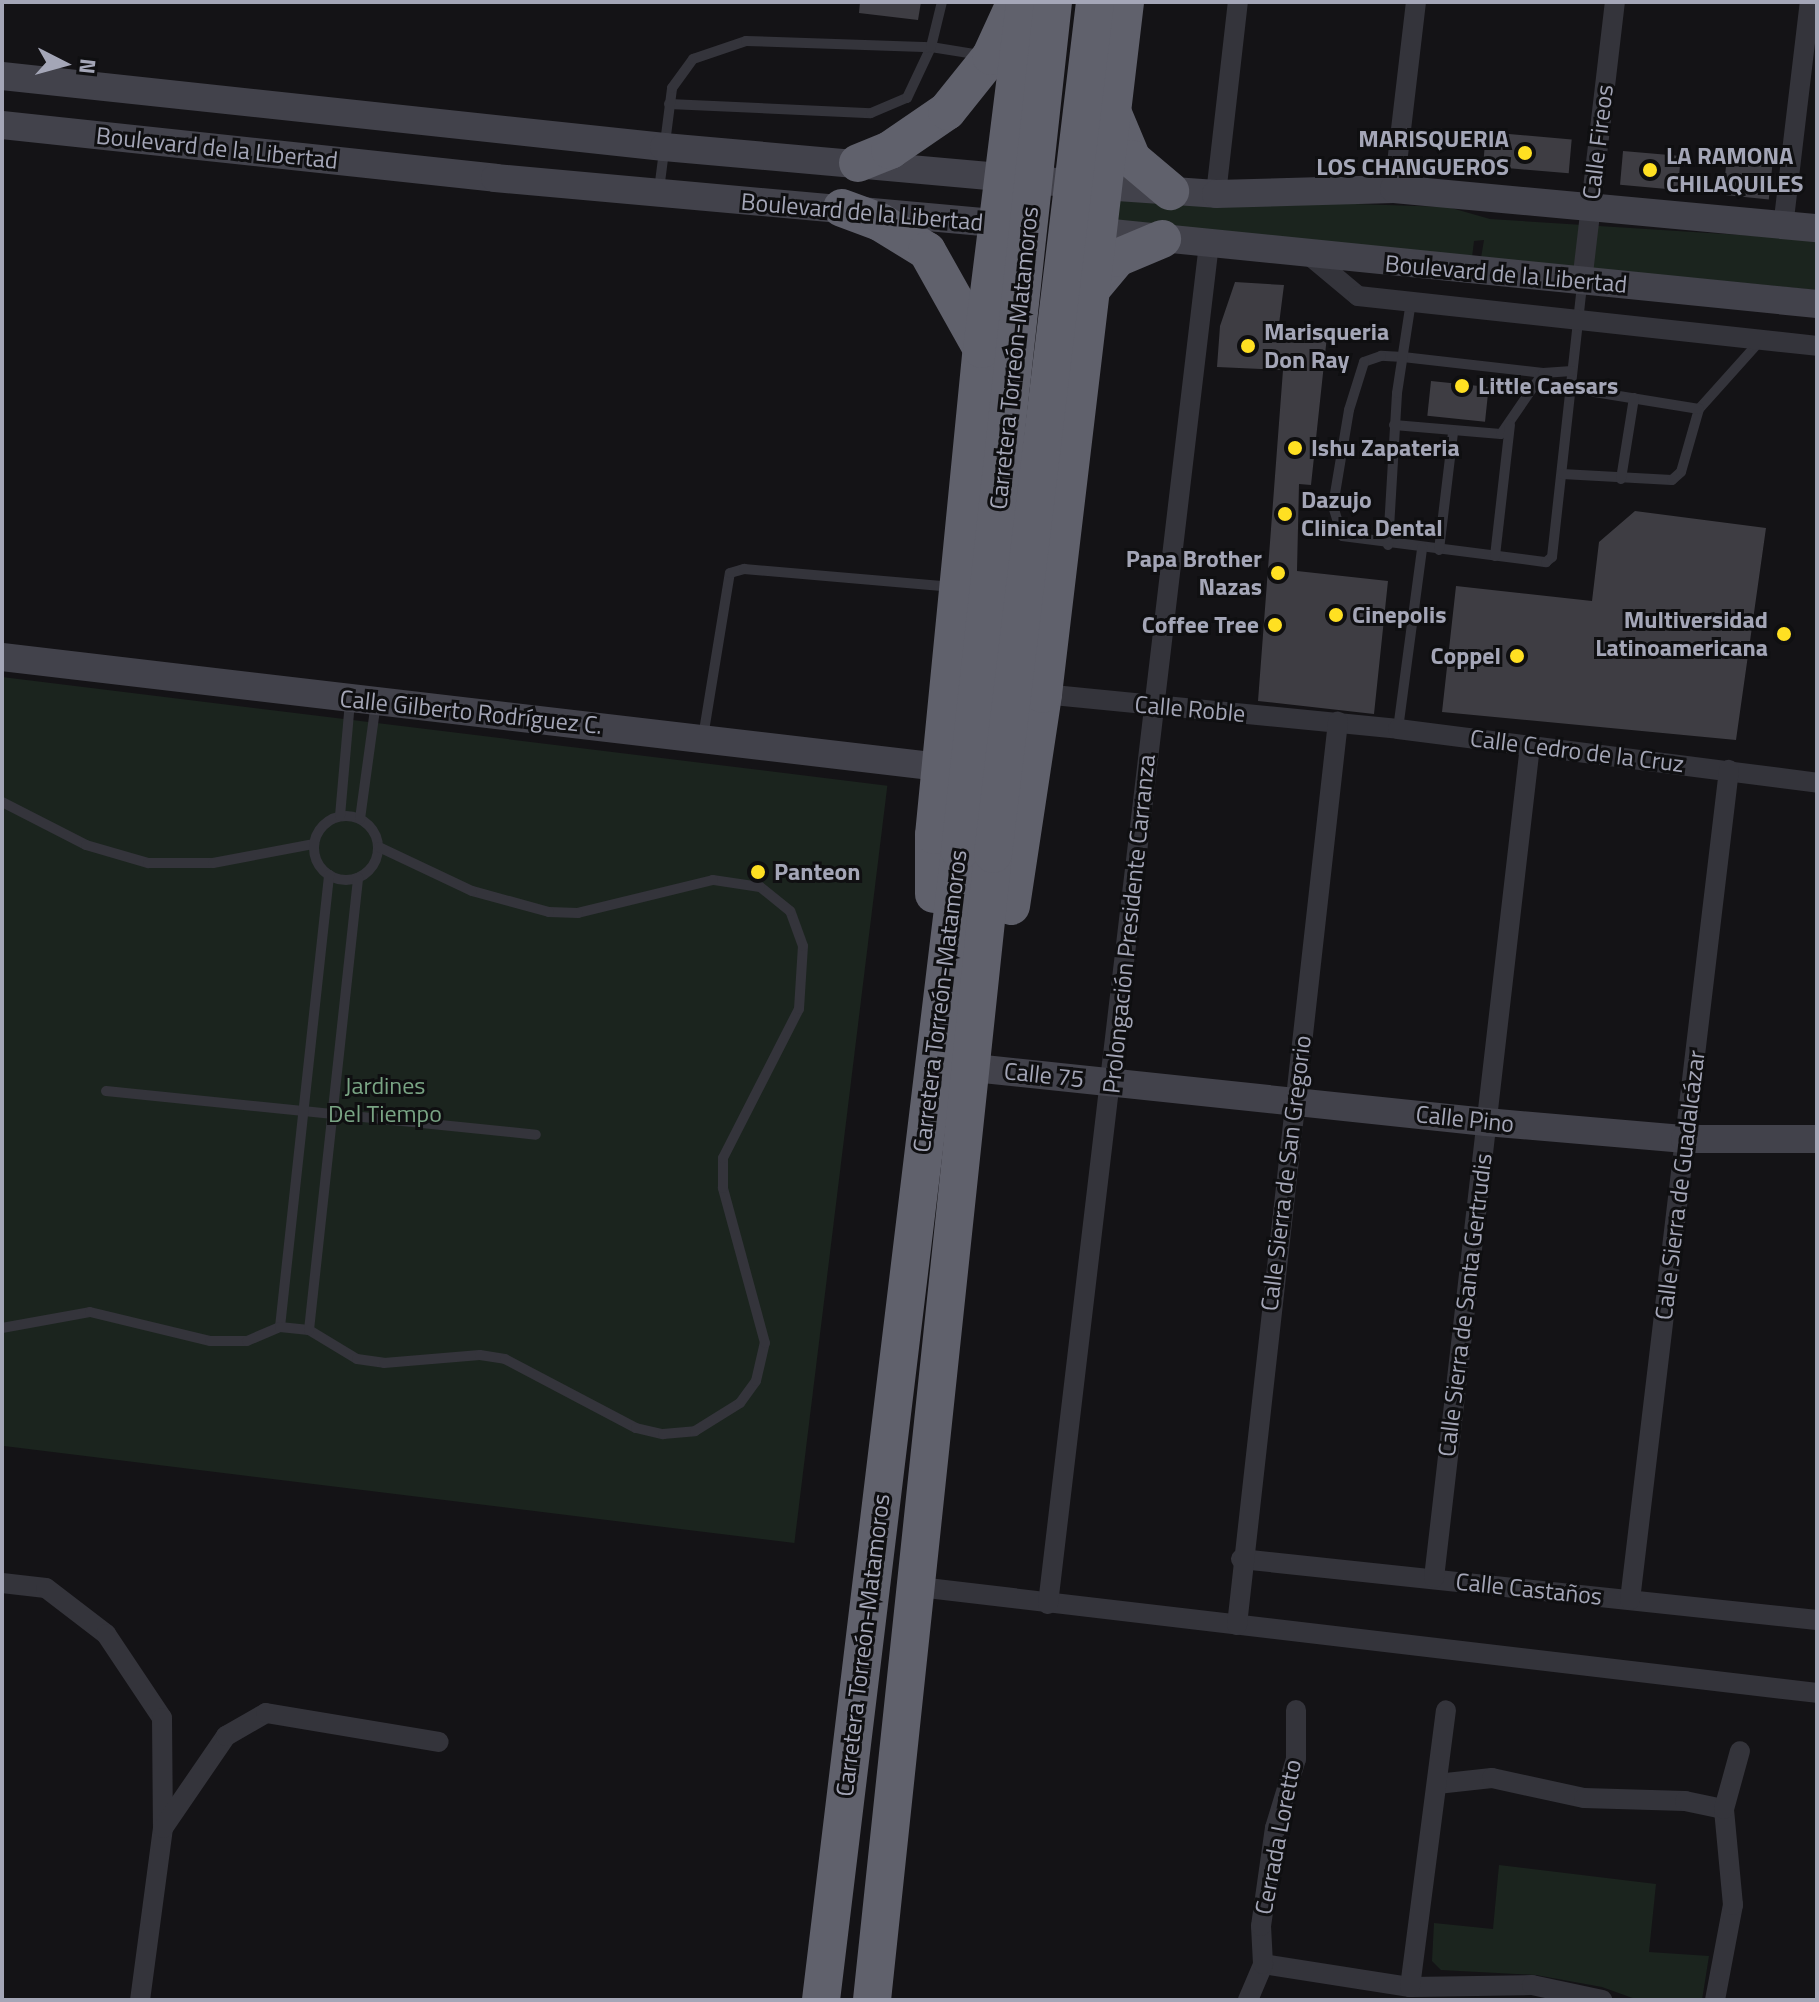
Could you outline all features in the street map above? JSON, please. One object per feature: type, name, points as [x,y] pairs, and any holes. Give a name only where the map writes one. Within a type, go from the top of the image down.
[{"type":"highway","points":[[944,972],[932,874],[983,337],[1003,176],[1004,64],[1016,2]]},
{"type":"highway","points":[[858,163],[910,139],[1004,64],[1025,2]]},
{"type":"highway","name":"Carretera Torreón-Matamoros","points":[[821,2000],[944,972],[976,852],[1053,2]]},
{"type":"highway","points":[[872,2000],[980,1017],[976,852],[1095,2]]},
{"type":"highway","points":[[980,1017],[1013,898],[1043,694],[1125,2]]},
{"type":"highway","points":[[1004,64],[1026,85],[1059,104],[1114,105]]},
{"type":"highway","points":[[1114,105],[1132,159],[1170,191]]},
{"type":"highway","points":[[842,208],[880,222],[927,251],[983,337]]},
{"type":"highway","points":[[1092,298],[1117,258],[1162,239]]},
{"type":"highway","points":[[983,337],[1012,306],[1044,298],[1092,298]]},
{"type":"street","points":[[1216,194],[1238,2]]},
{"type":"street","points":[[1394,189],[1416,2]]},
{"type":"street","name":"Calle Fireos","points":[[1582,282],[1615,2]]},
{"type":"street","points":[[1783,227],[1810,2]]},
{"type":"street","name":"Boulevard de la Libertad","points":[[2,76],[664,147],[1103,186],[1216,194],[1394,189],[1817,228]]},
{"type":"street","name":"Boulevard de la Libertad","points":[[2,125],[658,193],[1099,231],[1309,255],[1817,304]]},
{"type":"street","name":"Prolongación Presidente Carranza","points":[[1048,1604],[1113,1082],[1152,706],[1209,244]]},
{"type":"street","points":[[1309,255],[1358,296],[1817,346]]},
{"type":"street","name":"Calle Gilberto Rodríguez C.","points":[[2,657],[940,767]]},
{"type":"street","name":"Calle Roble","points":[[1043,694],[1338,722]]},
{"type":"street","name":"Calle Cedro de la Cruz","points":[[1338,722],[1817,783]]},
{"type":"street","name":"Calle Sierra de San Gregorio","points":[[1237,1625],[1241,1559],[1338,722]]},
{"type":"street","name":"Calle Sierra de Santa Gertrudis","points":[[1434,1578],[1530,746]]},
{"type":"street","name":"Calle Sierra de Guadalcázar","points":[[1630,1600],[1729,770]]},
{"type":"street","name":"Calle 75","points":[[974,1068],[1113,1082]]},
{"type":"street","name":"Calle Pino","points":[[1113,1082],[1486,1122],[1685,1139],[1817,1139]]},
{"type":"street","name":"Calle Castaños","points":[[1241,1559],[1817,1620]]},
{"type":"street","points":[[2,1583],[46,1588],[106,1634],[162,1718],[163,1828],[140,2000]]},
{"type":"street","points":[[919,1587],[1817,1693]]},
{"type":"street","name":"Cerrada Loretto","points":[[1248,2000],[1263,1964],[1262,1912],[1275,1828],[1296,1759],[1296,1710]]},
{"type":"street","points":[[1410,1987],[1446,1710]]},
{"type":"street","points":[[163,1828],[226,1736],[266,1713],[439,1742]]},
{"type":"street","points":[[1715,2000],[1733,1905],[1724,1809],[1740,1751]]},
{"type":"street","points":[[1437,1784],[1492,1778],[1584,1798],[1685,1801],[1724,1809]]},
{"type":"street","points":[[1263,1964],[1410,1987],[1554,1994],[1602,2000]]},
{"type":"lane","points":[[669,104],[871,113],[907,98],[931,47],[942,2]]},
{"type":"lane","points":[[658,193],[669,104],[677,77],[693,59],[746,41],[931,47],[1004,64]]},
{"type":"lane","points":[[1572,371],[1543,373],[1381,356],[1364,362],[1349,410],[1333,506],[1342,536],[1388,545],[1546,562],[1552,557],[1582,282]]},
{"type":"lane","points":[[1388,545],[1394,425],[1411,302]]},
{"type":"lane","points":[[1562,474],[1666,482],[1677,477],[1699,409],[1761,340]]},
{"type":"lane","points":[[1394,425],[1488,436],[1501,434],[1543,373]]},
{"type":"lane","points":[[1570,388],[1699,409]]},
{"type":"lane","points":[[1621,479],[1634,398]]},
{"type":"lane","points":[[1495,556],[1510,425]]},
{"type":"lane","points":[[1439,550],[1453,432]]},
{"type":"lane","points":[[1398,729],[1422,548]]},
{"type":"lane","points":[[702,739],[730,573],[744,569],[959,588]]},
{"type":"lane","points":[[340,816],[363,700]]},
{"type":"lane","points":[[360,819],[363,700]]},
{"type":"lane","points":[[2,802],[86,845],[148,863],[213,863],[314,844]]},
{"type":"lane","points":[[340,816],[360,819],[370,825],[379,847],[373,866],[358,878],[329,875],[317,862],[314,844],[320,829],[340,816]]},
{"type":"lane","points":[[2,1328],[90,1312],[210,1341],[247,1341],[280,1327],[309,1330],[357,1359],[384,1363],[480,1355],[505,1359],[636,1428],[663,1434],[695,1431],[719,1420],[740,1403],[763,1362],[763,1323],[723,1188],[723,1158],[799,1009],[803,946],[790,911],[760,887],[713,880],[578,913],[549,912],[472,891],[379,847]]},
{"type":"lane","points":[[280,1327],[329,875]]},
{"type":"lane","points":[[309,1330],[358,878]]},
{"type":"lane","points":[[106,1091],[536,1135]]},
{"type":"green space","points":[[1108,196],[1448,207],[1490,219],[1817,240],[1817,290],[1481,258],[1484,240],[1474,241],[1471,266],[1109,225]]},
{"type":"green space","name":"Jardines Del Tiempo","points":[[2,677],[887,786],[794,1543],[2,1446]]},
{"type":"green space","points":[[1499,1865],[1656,1884],[1649,1952],[1709,1956],[1702,2000],[1638,2000],[1602,1987],[1536,1975],[1441,1970],[1432,1961],[1434,1923],[1493,1929]]},
{"type":"building","points":[[860,2],[921,2],[918,20],[859,13]]},
{"type":"building","points":[[1486,132],[1572,139],[1569,173],[1483,166]]},
{"type":"building","name":"LA RAMONA CHILAQUILES","points":[[1623,151],[1681,156],[1678,190],[1620,185]]},
{"type":"building","points":[[1727,157],[1773,162],[1769,200],[1723,195]]},
{"type":"building","points":[[1235,282],[1284,285],[1278,332],[1327,336],[1311,485],[1299,484],[1297,571],[1388,581],[1374,714],[1258,701],[1283,370],[1217,367],[1220,326]]},
{"type":"building","points":[[1431,381],[1489,387],[1485,422],[1427,416]]},
{"type":"building","points":[[1635,511],[1766,528],[1736,740],[1442,712],[1456,586],[1592,601],[1599,542]]},
{"type":"place","name":"MARISQUERIA LOS CHANGUEROS","points":[[1525,153]]},
{"type":"place","name":"LA RAMONA CHILAQUILES","points":[[1650,170]]},
{"type":"place","name":"Marisqueria Don Ray","points":[[1248,346]]},
{"type":"place","name":"Little Caesars","points":[[1462,386]]},
{"type":"place","name":"Ishu Zapateria","points":[[1295,448]]},
{"type":"place","name":"Dazujo Clinica Dental","points":[[1285,514]]},
{"type":"place","name":"Papa Brother Nazas","points":[[1278,573]]},
{"type":"place","name":"Cinepolis","points":[[1336,615]]},
{"type":"place","name":"Coffee Tree","points":[[1275,625]]},
{"type":"place","name":"Multiversidad Latinoamericana","points":[[1784,634]]},
{"type":"place","name":"Coppel","points":[[1517,656]]},
{"type":"place","name":"Panteon","points":[[758,872]]}]
